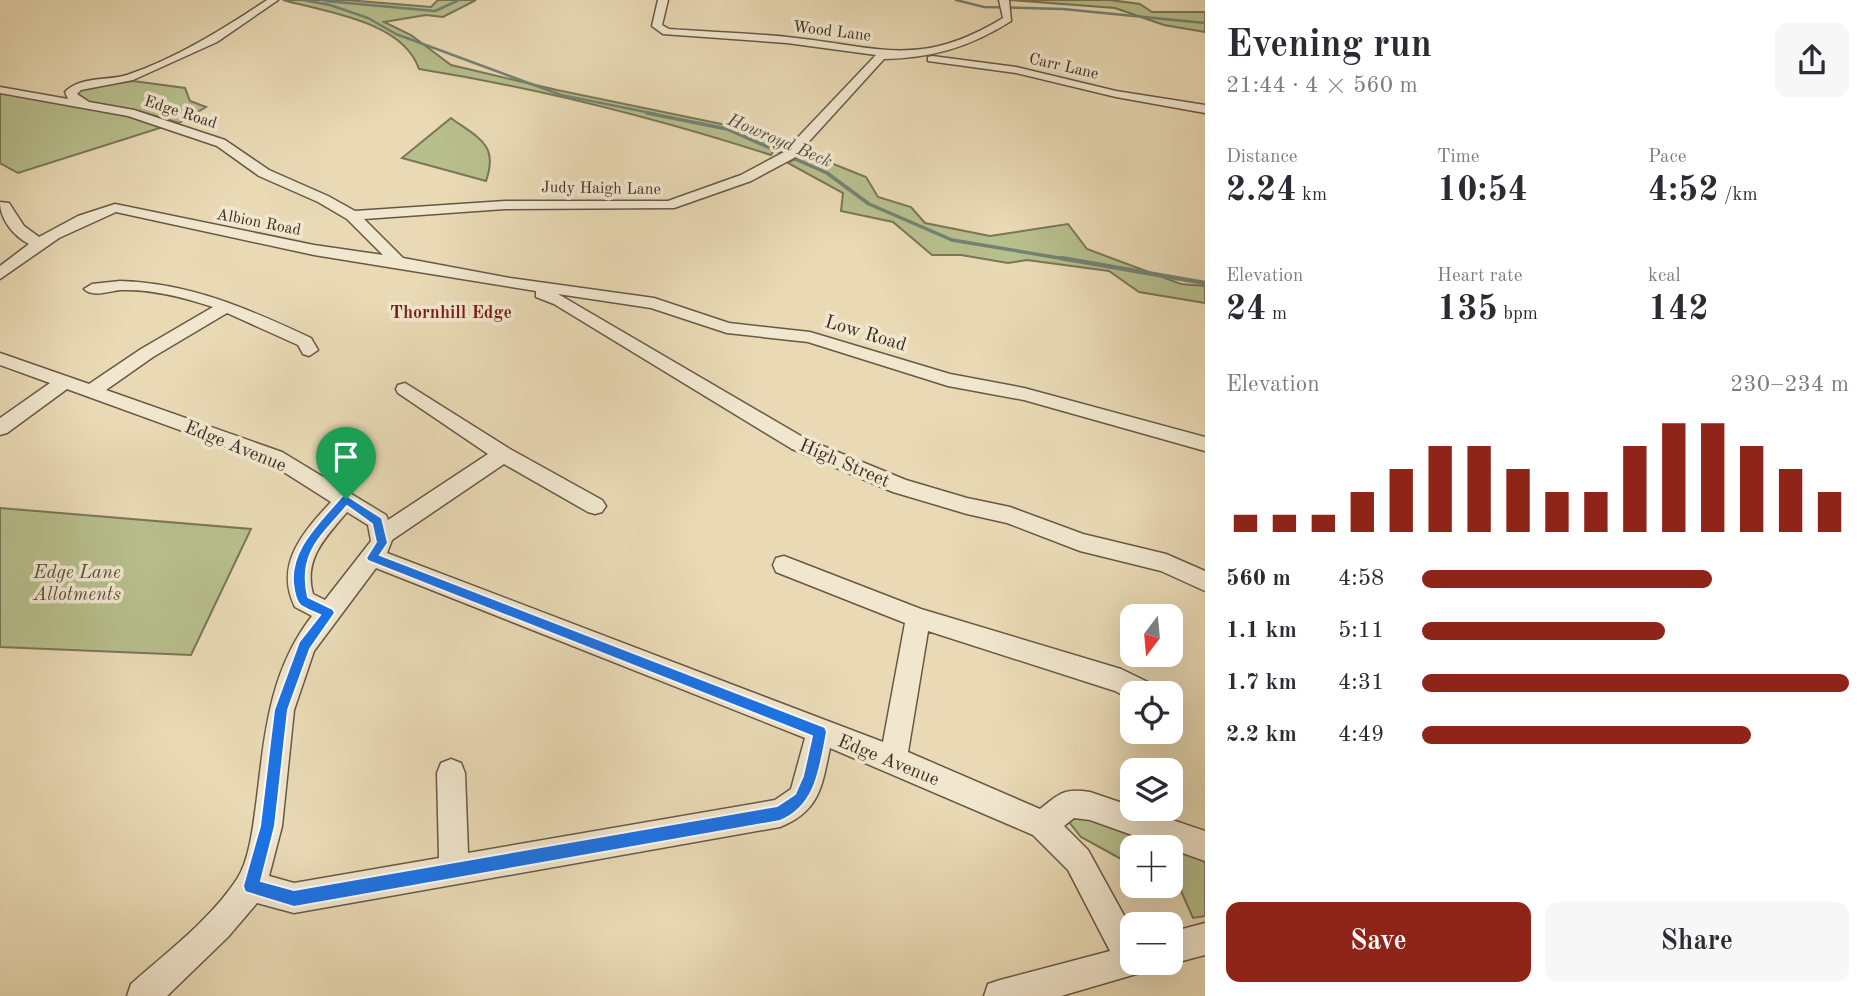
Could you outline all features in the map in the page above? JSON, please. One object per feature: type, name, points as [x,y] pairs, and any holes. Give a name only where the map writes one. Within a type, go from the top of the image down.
[{"type":"street","points":[[84,104],[72,96],[71,92],[77,87],[129,78],[213,40],[273,0]]},
{"type":"street","name":"Wood Lane","points":[[663,0],[657,26],[667,32],[787,40],[880,54]]},
{"type":"street","points":[[880,54],[910,56],[949,50],[1008,19],[1006,5]]},
{"type":"street","name":"Judy Haigh Lane","points":[[352,216],[505,205],[669,205],[746,178],[789,155],[880,54]]},
{"type":"street","name":"Carr Lane","points":[[910,56],[1016,70],[1116,94],[1205,109]]},
{"type":"street","name":"Edge Road","points":[[0,90],[130,113],[222,143],[264,173],[323,199],[352,216],[398,262]]},
{"type":"street","points":[[0,205],[4,206],[17,231],[27,239],[41,243]]},
{"type":"street","name":"Albion Road","points":[[41,243],[82,219],[115,208],[314,250],[398,262],[510,283]]},
{"type":"street","points":[[0,234],[17,231]]},
{"type":"street","points":[[0,274],[41,243]]},
{"type":"street","name":"Low Road","points":[[510,283],[654,303],[727,328],[810,337],[948,380],[1024,394],[1205,444]]},
{"type":"street","name":"High Street","points":[[510,283],[560,301],[799,444],[900,486],[967,506],[1010,514],[1080,542],[1166,563],[1205,581]]},
{"type":"street","points":[[92,289],[120,286],[171,289],[227,306],[305,342],[309,350]]},
{"type":"street","points":[[92,391],[147,353],[227,306]]},
{"type":"street","name":"Edge Avenue","points":[[0,359],[275,457],[378,521],[377,547],[820,732],[892,759],[1043,825],[1078,860],[1120,939]]},
{"type":"street","points":[[0,428],[66,381]]},
{"type":"street","points":[[405,389],[503,454],[595,506]]},
{"type":"street","points":[[143,996],[217,926],[251,886],[268,826],[281,710],[304,646],[377,547],[503,454]]},
{"type":"street","points":[[328,613],[303,600],[298,577],[300,561],[310,543],[346,499]]},
{"type":"street","points":[[784,565],[918,618],[1121,681]]},
{"type":"street","points":[[892,759],[918,618]]},
{"type":"street","points":[[251,886],[294,898],[780,813],[801,799],[810,777],[820,732]]},
{"type":"street","points":[[452,773],[454,871]]},
{"type":"street","points":[[1043,825],[1070,803],[1090,806],[1205,846]]},
{"type":"street","points":[[1183,945],[1205,939]]},
{"type":"street","points":[[1000,996],[1120,964]]},
{"type":"green space","points":[[283,0],[347,0],[431,7],[438,0],[476,0],[443,17],[426,15],[384,22],[411,35],[451,65],[731,126],[777,145],[771,155],[596,105],[419,69],[410,53],[380,29],[340,14]]},
{"type":"green space","points":[[1010,0],[1110,0],[1140,4],[1152,12],[1205,12],[1205,32],[1164,25],[1115,8]]},
{"type":"green space","points":[[133,81],[185,88],[190,101],[206,107],[179,123],[135,110],[89,103],[77,94],[80,88]]},
{"type":"green space","points":[[0,93],[126,115],[163,127],[18,173],[0,163]]},
{"type":"green space","points":[[451,118],[484,143],[488,150],[490,158],[486,181],[402,158]]},
{"type":"green space","points":[[806,153],[866,177],[878,197],[911,207],[925,223],[990,236],[1068,224],[1087,249],[1181,284],[1205,286],[1205,303],[1139,292],[1109,271],[1027,260],[1008,263],[961,255],[932,255],[893,222],[841,211],[843,193],[788,163]]},
{"type":"green space","name":"Edge Lane Allotments","points":[[0,508],[251,529],[191,655],[0,647]]},
{"type":"green space","points":[[1077,817],[1087,817],[1138,835],[1120,835],[1120,858],[1081,837],[1069,822]]},
{"type":"green space","points":[[1183,851],[1205,859],[1205,916],[1193,918],[1183,896]]},
{"type":"waterway","name":"Howroyd Beck","points":[[303,0],[330,5],[368,18],[396,34],[561,95],[656,114]]},
{"type":"waterway","points":[[325,1],[435,11],[459,0]]},
{"type":"waterway","points":[[956,0],[984,7],[1063,9],[1205,23]]},
{"type":"waterway","name":"Howroyd Beck","points":[[647,113],[727,129],[827,173],[869,204],[952,240],[1071,260]]},
{"type":"waterway","name":"Howroyd Beck","points":[[1061,258],[1205,283]]},
{"type":"district","name":"Thornhill Edge","points":[[451,312]]},
{"type":"route","points":[[346,499],[378,521],[382,543],[372,558],[820,732],[810,777],[801,799],[780,813],[294,898],[251,886],[268,826],[281,710],[304,646],[328,613],[303,600],[298,577],[300,561],[310,543],[346,499]]}]
